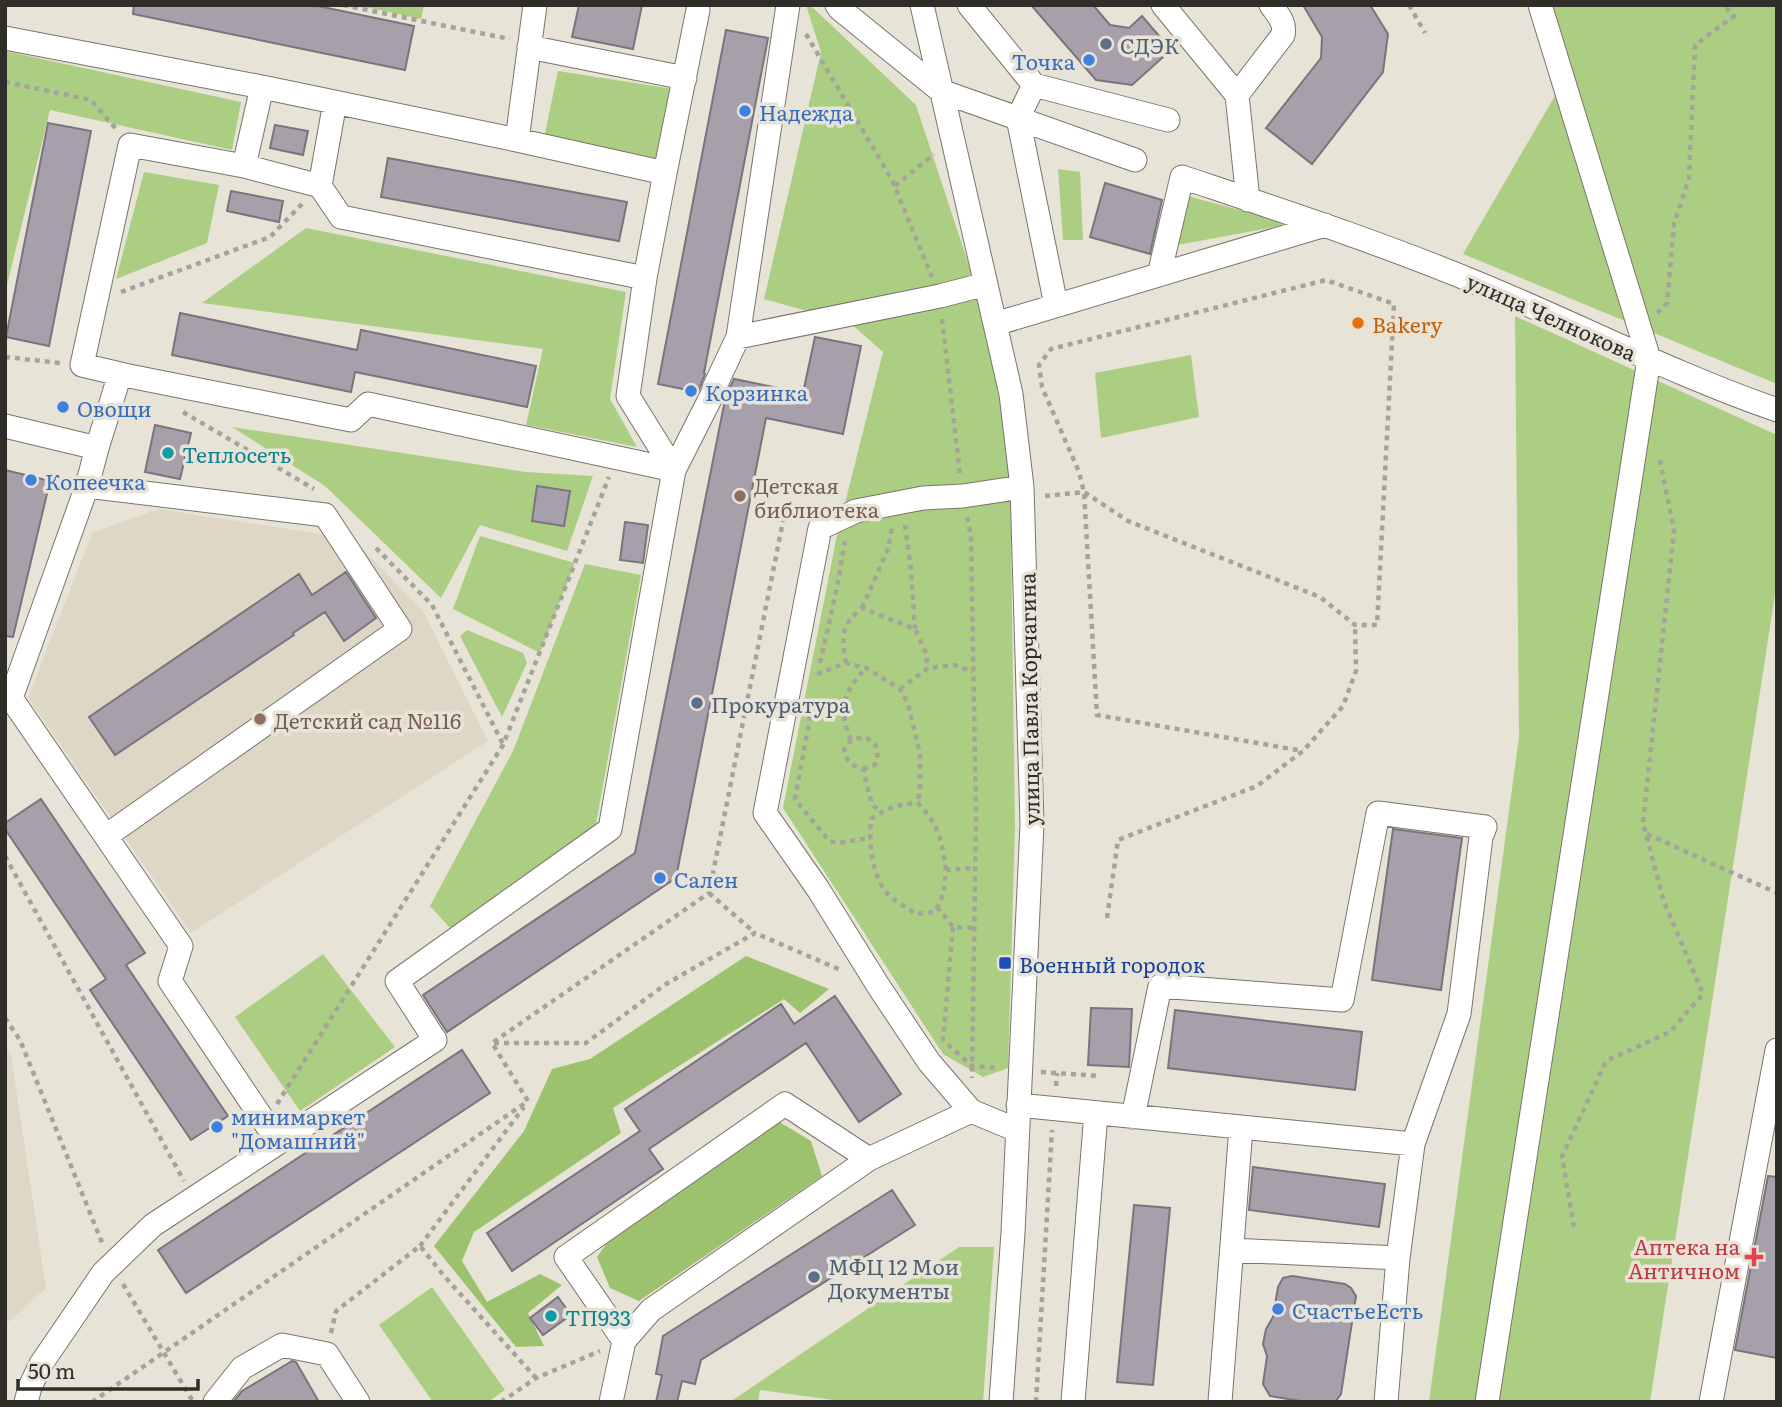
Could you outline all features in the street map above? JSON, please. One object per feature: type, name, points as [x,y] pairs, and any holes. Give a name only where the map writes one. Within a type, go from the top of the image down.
[{"type":"street","points":[[517,139],[536,5]]},
{"type":"street","points":[[837,5],[941,91],[1135,160]]},
{"type":"street","name":"улица Павла Корчагина","points":[[922,5],[1011,394],[1022,493],[1032,824],[1013,1233],[1002,1401]]},
{"type":"street","points":[[969,5],[1034,85],[1168,120]]},
{"type":"street","points":[[1163,5],[1237,95],[1248,200]]},
{"type":"street","points":[[1237,95],[1283,35],[1282,21],[1271,5]]},
{"type":"street","points":[[1487,1402],[1649,359],[1540,5]]},
{"type":"street","points":[[26,1402],[41,1364],[103,1273],[153,1225],[193,1197],[272,1132],[435,1040],[397,981],[610,829],[674,470],[738,337],[788,8]]},
{"type":"street","points":[[674,470],[628,396],[645,278],[698,10]]},
{"type":"street","points":[[5,38],[517,139],[665,173]]},
{"type":"street","points":[[529,45],[685,78]]},
{"type":"street","points":[[1034,85],[1018,118],[1056,306]]},
{"type":"street","points":[[244,166],[262,87]]},
{"type":"street","points":[[320,186],[335,102]]},
{"type":"street","points":[[645,278],[341,217],[320,186],[244,166],[130,145],[82,365],[351,420],[368,404],[674,470]]},
{"type":"street","name":"улица Челнокова","points":[[1158,275],[1182,177],[1423,261],[1649,359],[1777,410]]},
{"type":"street","points":[[995,324],[1325,225]]},
{"type":"street","points":[[738,337],[940,296],[986,284]]},
{"type":"street","points":[[120,374],[87,486],[8,700],[181,946],[170,981],[272,1132]]},
{"type":"street","points":[[5,426],[97,448]]},
{"type":"street","points":[[87,486],[325,515],[400,629],[106,836]]},
{"type":"street","points":[[1017,1130],[971,1111],[929,1062],[818,889],[765,813],[820,528],[856,511],[923,498],[1022,493]]},
{"type":"street","points":[[1133,1117],[1160,986],[1342,1000],[1378,813],[1485,827],[1481,837],[1459,1014],[1413,1144],[1398,1258],[1386,1402]]},
{"type":"street","points":[[1711,1402],[1777,1051]]},
{"type":"street","points":[[624,1341],[566,1257],[785,1104],[869,1159]]},
{"type":"street","points":[[1018,1105],[1413,1144]]},
{"type":"street","points":[[611,1402],[624,1341],[651,1310],[869,1159],[971,1111]]},
{"type":"street","points":[[1073,1402],[1096,1113]]},
{"type":"street","points":[[1220,1402],[1241,1127]]},
{"type":"street","points":[[1232,1250],[1398,1258]]},
{"type":"street","points":[[215,1402],[242,1368],[282,1345],[327,1354],[358,1402]]},
{"type":"street","points":[[1002,1401],[1012,1402]]},
{"type":"path","points":[[342,5],[529,45]]},
{"type":"path","points":[[1409,5],[1425,33]]},
{"type":"path","points":[[1648,321],[1667,303],[1674,224],[1689,178],[1695,45],[1734,16],[1723,5]]},
{"type":"path","points":[[788,8],[809,38],[895,186],[940,296],[963,496],[971,535],[976,816],[971,1111]]},
{"type":"path","points":[[5,82],[91,100],[130,145]]},
{"type":"path","points":[[895,186],[938,150]]},
{"type":"path","points":[[96,301],[270,237],[320,186]]},
{"type":"path","points":[[1022,493],[1084,492],[1128,521],[1320,597],[1355,625],[1377,625],[1394,304],[1326,280],[1051,349],[1039,365],[1042,387],[1079,472],[1084,492],[1097,715],[1303,751]]},
{"type":"path","points":[[5,357],[82,365]]},
{"type":"path","points":[[1574,1227],[1562,1157],[1606,1061],[1670,1032],[1703,994],[1664,902],[1643,823],[1674,530],[1655,447]]},
{"type":"path","points":[[272,1132],[503,745],[617,457]]},
{"type":"path","points":[[492,1043],[709,893],[786,506],[820,528]]},
{"type":"path","points":[[900,519],[905,525],[915,629],[926,653],[928,668]]},
{"type":"path","points":[[846,663],[842,643],[850,617],[862,608],[888,549],[893,525]]},
{"type":"path","points":[[845,540],[817,674],[846,663],[866,668],[900,689],[908,704],[920,754],[918,803]]},
{"type":"path","points":[[862,608],[915,629]]},
{"type":"path","points":[[1107,918],[1118,840],[1257,786],[1303,751],[1343,706],[1356,671],[1355,625]]},
{"type":"path","points":[[900,689],[928,668],[955,665],[974,672]]},
{"type":"path","points":[[851,740],[844,720],[845,697],[856,678],[866,668]]},
{"type":"path","points":[[813,701],[795,799],[829,841],[838,844],[870,838]]},
{"type":"path","points":[[865,737],[873,741],[878,748],[878,757],[875,765],[863,769],[850,765],[844,750],[851,740],[865,737]]},
{"type":"path","points":[[863,769],[872,805],[881,812]]},
{"type":"path","points":[[918,803],[932,818],[943,846],[946,870],[943,898],[934,912],[916,914],[888,894],[877,877],[870,838],[871,819],[903,804],[918,803]]},
{"type":"path","points":[[1646,834],[1777,893]]},
{"type":"path","points":[[5,856],[193,1197]]},
{"type":"path","points":[[946,870],[975,868]]},
{"type":"path","points":[[709,893],[755,933],[879,987]]},
{"type":"path","points":[[937,907],[953,927],[943,1040],[972,1066]]},
{"type":"path","points":[[953,927],[974,928]]},
{"type":"path","points":[[492,1043],[586,1043],[666,984],[755,933]]},
{"type":"path","points":[[5,1018],[20,1040],[111,1265],[193,1402]]},
{"type":"path","points":[[492,1043],[528,1101]]},
{"type":"path","points":[[1020,1070],[1099,1076]]},
{"type":"path","points":[[327,1354],[336,1311],[420,1247],[528,1101]]},
{"type":"path","points":[[92,1402],[528,1101]]},
{"type":"path","points":[[1036,1402],[1054,1109]]},
{"type":"path","points":[[420,1247],[536,1378]]},
{"type":"path","points":[[501,1402],[536,1378],[624,1341]]},
{"type":"shaded area","name":"Детский сад №116","points":[[158,509],[353,539],[423,611],[488,741],[191,933],[28,698],[92,533]]},
{"type":"shaded area","points":[[5,1045],[11,1055],[46,1288],[5,1325]]},
{"type":"green space","points":[[357,5],[424,5],[421,19]]},
{"type":"green space","points":[[806,5],[810,5],[916,105],[982,305],[1010,460],[1015,828],[1008,1068],[983,1077],[943,1054],[783,808],[837,535],[883,352],[850,323],[764,299],[821,52]]},
{"type":"green space","points":[[1531,5],[1777,5],[1777,384],[1463,254],[1567,75]]},
{"type":"green space","points":[[5,51],[241,102],[232,150],[50,110],[5,293]]},
{"type":"green space","points":[[558,71],[673,89],[657,165],[544,138]]},
{"type":"green space","points":[[1058,169],[1080,172],[1083,240],[1063,240]]},
{"type":"green space","points":[[144,172],[219,185],[207,243],[116,279]]},
{"type":"green space","points":[[1184,195],[1291,224],[1172,246]]},
{"type":"green space","points":[[306,228],[626,292],[610,399],[637,447],[526,425],[543,349],[202,303]]},
{"type":"green space","points":[[1515,316],[1777,435],[1777,582],[1650,1402],[1429,1402],[1519,737]]},
{"type":"green space","points":[[1191,355],[1199,417],[1101,438],[1095,373]]},
{"type":"green space","points":[[232,427],[526,472],[593,476],[567,551],[480,525],[441,598],[325,486]]},
{"type":"green space","points":[[480,536],[575,563],[540,653],[453,609]]},
{"type":"green space","points":[[585,564],[641,575],[596,824],[452,930],[430,906],[513,751]]},
{"type":"green space","points":[[467,630],[523,653],[527,663],[502,717],[460,636]]},
{"type":"green space","points":[[323,954],[395,1047],[300,1111],[235,1017]]},
{"type":"green space","points":[[746,956],[829,989],[800,1013],[784,999],[613,1108],[621,1133],[474,1232],[462,1261],[487,1302],[540,1274],[562,1285],[528,1313],[544,1346],[516,1347],[434,1246],[524,1131],[552,1069],[590,1059]]},
{"type":"green space","points":[[776,1120],[811,1141],[822,1176],[639,1301],[610,1288],[597,1257],[617,1229]]},
{"type":"green space","points":[[959,1247],[994,1247],[983,1402],[848,1402],[760,1390],[758,1402],[730,1402]]},
{"type":"green space","points":[[432,1287],[505,1390],[488,1402],[433,1402],[379,1325]]},
{"type":"building","points":[[134,5],[313,5],[414,26],[405,70],[133,14]]},
{"type":"building","points":[[579,5],[642,5],[633,49],[572,37]]},
{"type":"building","points":[[1031,5],[1093,5],[1110,25],[1129,28],[1142,16],[1171,50],[1132,85],[1096,80]]},
{"type":"building","points":[[1303,5],[1370,5],[1388,34],[1383,72],[1312,164],[1266,128],[1321,58],[1322,37]]},
{"type":"building","points":[[726,30],[768,38],[705,374],[698,392],[658,384]]},
{"type":"building","points":[[48,123],[91,131],[49,346],[6,337]]},
{"type":"building","points":[[275,125],[308,131],[303,155],[270,148]]},
{"type":"building","points":[[388,158],[627,202],[619,241],[381,197]]},
{"type":"building","points":[[1105,183],[1162,200],[1150,254],[1090,237]]},
{"type":"building","points":[[231,191],[283,201],[279,222],[227,211]]},
{"type":"building","points":[[180,313],[357,350],[361,330],[536,366],[527,407],[355,372],[351,392],[172,355]]},
{"type":"building","points":[[815,337],[861,346],[843,434],[766,418],[676,878],[447,1032],[423,995],[635,853],[726,395],[734,379],[803,393]]},
{"type":"building","name":"Теплосеть","points":[[155,425],[191,433],[180,479],[145,472]]},
{"type":"building","points":[[5,470],[50,481],[13,637],[5,636]]},
{"type":"building","points":[[537,486],[570,491],[564,526],[532,521]]},
{"type":"building","points":[[625,522],[648,525],[643,563],[620,560]]},
{"type":"building","points":[[346,572],[376,618],[344,641],[325,612],[115,755],[89,717],[299,574],[312,595]]},
{"type":"building","points":[[41,799],[145,953],[126,965],[228,1116],[191,1140],[90,990],[106,979],[5,829],[5,823]]},
{"type":"building","points":[[1393,829],[1462,838],[1441,990],[1372,980]]},
{"type":"building","points":[[835,996],[901,1094],[859,1122],[806,1043],[649,1149],[663,1169],[512,1271],[487,1233],[640,1131],[625,1109],[781,1004],[794,1024]]},
{"type":"building","points":[[1091,1008],[1132,1009],[1129,1067],[1088,1065]]},
{"type":"building","points":[[1175,1010],[1362,1032],[1355,1090],[1168,1068]]},
{"type":"building","points":[[462,1050],[490,1093],[186,1293],[158,1250]]},
{"type":"building","points":[[1253,1167],[1385,1184],[1379,1227],[1249,1210]]},
{"type":"building","points":[[1768,1176],[1777,1177],[1777,1358],[1735,1350]]},
{"type":"building","points":[[892,1190],[915,1225],[701,1360],[695,1384],[682,1381],[677,1402],[656,1402],[662,1375],[656,1374],[663,1336]]},
{"type":"building","points":[[1134,1205],[1170,1208],[1153,1385],[1117,1382]]},
{"type":"building","points":[[1292,1276],[1345,1284],[1356,1296],[1341,1394],[1335,1402],[1306,1402],[1270,1396],[1263,1384],[1267,1356],[1263,1344],[1266,1329],[1273,1317],[1278,1287],[1283,1278]]},
{"type":"building","name":"ТП933","points":[[558,1297],[571,1315],[543,1335],[530,1318]]},
{"type":"building","points":[[292,1361],[296,1362],[319,1402],[233,1402],[242,1391]]},
{"type":"place","name":"СДЭК","points":[[1106,44]]},
{"type":"place","name":"Точка","points":[[1089,60]]},
{"type":"place","name":"Надежда","points":[[745,111]]},
{"type":"place","name":"Bakery","points":[[1358,323]]},
{"type":"place","name":"Корзинка","points":[[691,391]]},
{"type":"place","name":"Овощи","points":[[63,407]]},
{"type":"place","name":"Теплосеть","points":[[168,453]]},
{"type":"place","name":"Копеечка","points":[[31,480]]},
{"type":"place","name":"Детская библиотека","points":[[740,496]]},
{"type":"place","name":"Прокуратура","points":[[697,703]]},
{"type":"place","name":"Детский сад №116","points":[[260,719]]},
{"type":"place","name":"Сален","points":[[660,878]]},
{"type":"place","name":"Военный городок","points":[[1005,963]]},
{"type":"place","name":"минимаркет \"Домашний\"","points":[[217,1127]]},
{"type":"place","name":"Аптека на Античном","points":[[1754,1257]]},
{"type":"place","name":"МФЦ 12 Мои Документы","points":[[814,1277]]},
{"type":"place","name":"СчастьеЕсть","points":[[1278,1309]]},
{"type":"place","name":"ТП933","points":[[551,1316]]}]
